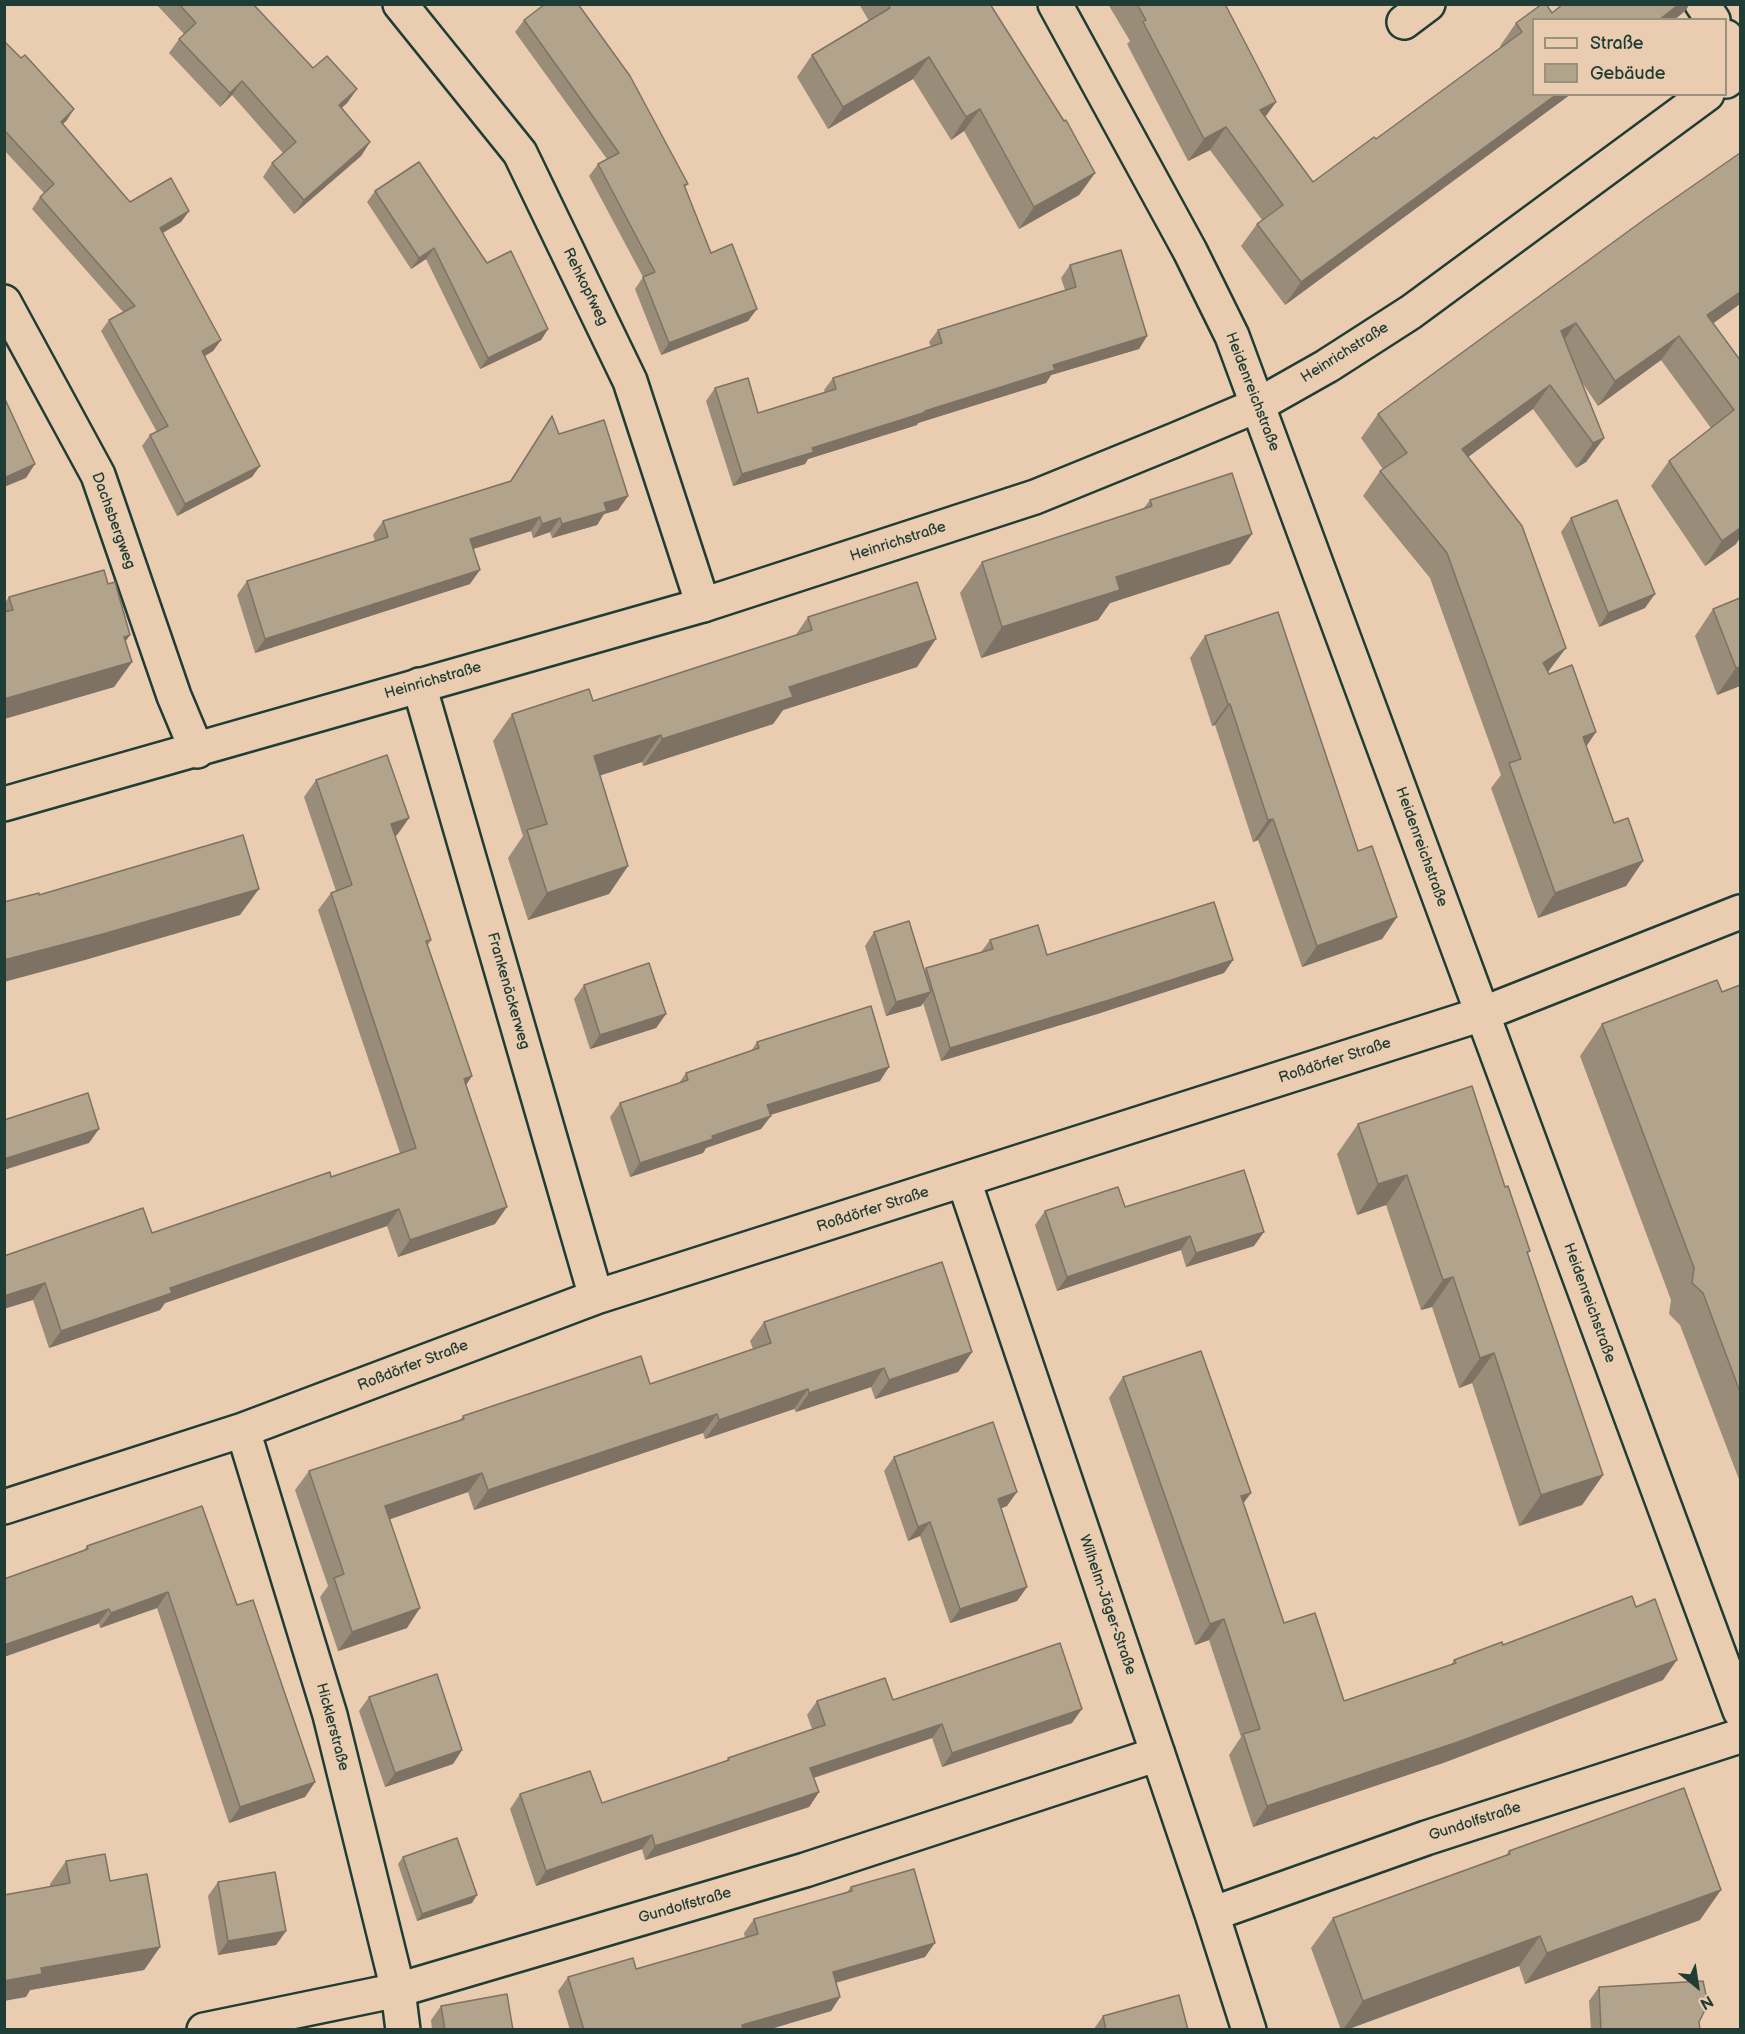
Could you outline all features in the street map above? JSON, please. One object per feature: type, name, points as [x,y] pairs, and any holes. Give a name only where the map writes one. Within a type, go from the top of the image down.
[{"type":"street","name":"Rehkopfweg","points":[[400,4],[520,153],[630,381],[703,605]]},
{"type":"street","name":"Heidenreichstraße","points":[[1055,4],[1190,251],[1232,336],[1740,1711]]},
{"type":"street","points":[[1702,4],[1712,18]]},
{"type":"street","points":[[1727,40],[1740,58]]},
{"type":"street","points":[[1727,80],[1740,70]]},
{"type":"street","name":"Heinrichstraße","points":[[4,804],[197,751],[419,685],[703,605],[1035,497],[1258,405],[1327,366],[1411,312],[1704,96]]},
{"type":"street","name":"Dachsbergweg","points":[[4,302],[98,475],[174,696],[197,751]]},
{"type":"street","name":"Frankenäckerweg","points":[[419,685],[596,1298]]},
{"type":"street","name":"Roßdörfer Straße","points":[[4,1507],[243,1430],[596,1298],[1482,1014],[1740,912]]},
{"type":"street","name":"Wilhelm-Jäger-Straße","points":[[964,1181],[1212,1914],[1248,2030]]},
{"type":"street","name":"Hicklerstraße","points":[[243,1430],[330,1715],[398,1990],[403,2030]]},
{"type":"street","name":"Gundolfstraße","points":[[1212,1914],[1426,1838],[1740,1736]]},
{"type":"street","name":"Gundolfstraße","points":[[204,2030],[398,1990],[806,1870],[1158,1754]]},
{"type":"building","points":[[179,4],[253,4],[313,68],[327,56],[357,89],[339,105],[370,142],[304,200],[272,163],[296,142],[242,81],[230,93],[179,39],[196,23]]},
{"type":"building","points":[[545,4],[578,4],[630,76],[688,184],[684,185],[711,253],[732,244],[757,309],[669,343],[643,277],[655,272],[598,164],[619,153],[524,20]]},
{"type":"building","points":[[888,4],[990,4],[1064,121],[1066,120],[1095,173],[1034,207],[980,109],[966,117],[929,57],[843,107],[812,55],[890,8]]},
{"type":"building","points":[[1137,4],[1225,4],[1276,102],[1260,110],[1313,182],[1522,32],[1516,23],[1542,4],[1546,4],[1552,13],[1563,4],[1679,4],[1662,18],[1532,18],[1532,96],[1554,96],[1301,282],[1257,224],[1283,205],[1226,127],[1204,139],[1143,22],[1146,20]]},
{"type":"building","points":[[4,41],[21,58],[25,55],[74,109],[61,122],[130,202],[171,178],[189,211],[160,228],[221,340],[202,351],[260,466],[185,504],[150,435],[168,426],[109,320],[135,306],[40,197],[54,184],[4,130]]},
{"type":"building","points":[[1740,153],[1740,292],[1707,315],[1740,360],[1740,528],[1722,541],[1669,461],[1734,410],[1679,336],[1615,381],[1576,323],[1561,331],[1604,438],[1593,443],[1550,385],[1462,449],[1522,526],[1566,648],[1543,663],[1549,674],[1572,665],[1596,732],[1583,737],[1614,823],[1628,818],[1643,861],[1555,893],[1509,763],[1521,759],[1447,553],[1380,471],[1407,453],[1378,414],[1645,219]]},
{"type":"building","points":[[419,162],[487,263],[511,251],[548,329],[488,358],[434,248],[419,258],[375,191]]},
{"type":"building","points":[[1121,250],[1147,336],[1053,365],[1055,370],[812,448],[814,452],[742,474],[715,388],[748,378],[758,413],[836,389],[833,378],[942,343],[938,330],[1076,287],[1070,265]]},
{"type":"building","points":[[4,397],[35,464],[4,478]]},
{"type":"building","points":[[552,416],[559,434],[604,420],[628,496],[604,503],[607,511],[562,524],[560,518],[542,524],[540,517],[470,539],[480,570],[265,639],[247,581],[388,537],[383,521],[511,481]]},
{"type":"building","points":[[1232,473],[1252,534],[1116,577],[1120,590],[1002,627],[982,562],[1152,506],[1150,500]]},
{"type":"building","points":[[1617,500],[1655,594],[1608,613],[1571,518]]},
{"type":"building","points":[[104,570],[108,584],[115,582],[130,635],[124,637],[132,662],[4,699],[4,612],[13,610],[9,597]]},
{"type":"building","points":[[917,582],[936,639],[789,687],[793,697],[662,739],[661,735],[594,756],[628,866],[547,893],[527,830],[547,824],[512,714],[589,689],[593,701],[812,630],[808,617]]},
{"type":"building","points":[[1740,598],[1740,667],[1736,668],[1713,609]]},
{"type":"building","points":[[1278,612],[1358,851],[1372,846],[1397,917],[1317,946],[1273,819],[1268,820],[1205,636]]},
{"type":"building","points":[[387,755],[409,818],[391,824],[431,940],[426,941],[472,1076],[464,1079],[507,1207],[410,1240],[399,1209],[170,1288],[172,1293],[61,1331],[45,1283],[4,1296],[4,1256],[143,1208],[152,1233],[330,1172],[331,1177],[416,1148],[331,893],[352,885],[316,780]]},
{"type":"building","points":[[243,835],[259,889],[4,960],[4,902],[39,893],[39,895]]},
{"type":"building","points":[[1214,902],[1233,960],[950,1048],[926,968],[993,949],[990,940],[1038,925],[1047,955]]},
{"type":"building","points":[[909,921],[931,992],[896,1002],[874,932]]},
{"type":"building","points":[[649,963],[666,1014],[600,1035],[584,985]]},
{"type":"building","points":[[1717,980],[1722,992],[1740,985],[1740,1392],[1703,1293],[1692,1283],[1694,1268],[1602,1024]]},
{"type":"building","points":[[871,1006],[889,1067],[767,1105],[771,1116],[712,1136],[713,1139],[640,1163],[620,1103],[688,1080],[686,1073],[759,1048],[757,1042]]},
{"type":"building","points":[[1472,1086],[1505,1187],[1508,1186],[1530,1251],[1527,1252],[1603,1475],[1541,1495],[1494,1353],[1480,1358],[1453,1277],[1443,1280],[1407,1175],[1378,1184],[1358,1124]]},
{"type":"building","points":[[88,1093],[99,1129],[4,1159],[4,1120]]},
{"type":"building","points":[[1244,1170],[1264,1232],[1196,1253],[1190,1236],[1067,1277],[1045,1211],[1118,1187],[1125,1207]]},
{"type":"building","points":[[942,1262],[972,1352],[889,1380],[884,1368],[809,1393],[808,1389],[719,1420],[717,1414],[488,1490],[482,1473],[385,1506],[420,1608],[352,1632],[334,1578],[344,1574],[309,1471],[641,1356],[650,1384],[771,1343],[764,1322]]},
{"type":"building","points":[[1201,1351],[1251,1493],[1241,1496],[1284,1623],[1315,1613],[1344,1701],[1456,1663],[1454,1660],[1502,1642],[1503,1645],[1632,1596],[1636,1607],[1655,1599],[1677,1660],[1458,1742],[1267,1806],[1243,1734],[1260,1729],[1224,1619],[1210,1624],[1123,1377]]},
{"type":"building","points":[[993,1422],[1017,1492],[998,1499],[1027,1587],[960,1609],[930,1522],[918,1527],[894,1457]]},
{"type":"building","points":[[202,1506],[237,1605],[253,1600],[315,1782],[240,1807],[168,1592],[111,1613],[109,1609],[4,1645],[4,1579],[88,1549],[87,1546]]},
{"type":"building","points":[[1060,1643],[1082,1709],[952,1753],[942,1724],[810,1768],[819,1792],[655,1846],[652,1835],[546,1871],[520,1794],[590,1771],[602,1803],[825,1725],[817,1701],[885,1678],[893,1700]]},
{"type":"building","points":[[437,1674],[462,1750],[395,1773],[369,1697]]},
{"type":"building","points":[[1684,1788],[1721,1890],[1547,1953],[1540,1936],[1363,2001],[1333,1918]]},
{"type":"building","points":[[457,1838],[477,1895],[422,1914],[403,1857]]},
{"type":"building","points":[[105,1854],[110,1881],[147,1874],[160,1947],[41,1968],[42,1974],[4,1981],[4,1895],[70,1883],[66,1861]]},
{"type":"building","points":[[914,1869],[935,1943],[833,1972],[840,1997],[742,2025],[743,2030],[584,2030],[568,1977],[633,1958],[636,1969],[758,1934],[754,1919],[852,1891],[851,1887]]},
{"type":"building","points":[[275,1872],[286,1931],[228,1941],[218,1882]]},
{"type":"building","points":[[1703,1981],[1708,2004],[1699,2022],[1700,2030],[1601,2030],[1599,1987]]},
{"type":"building","points":[[507,1994],[513,2030],[445,2030],[441,2006]]},
{"type":"building","points":[[1179,1995],[1188,2030],[1106,2030],[1103,2016]]}]
